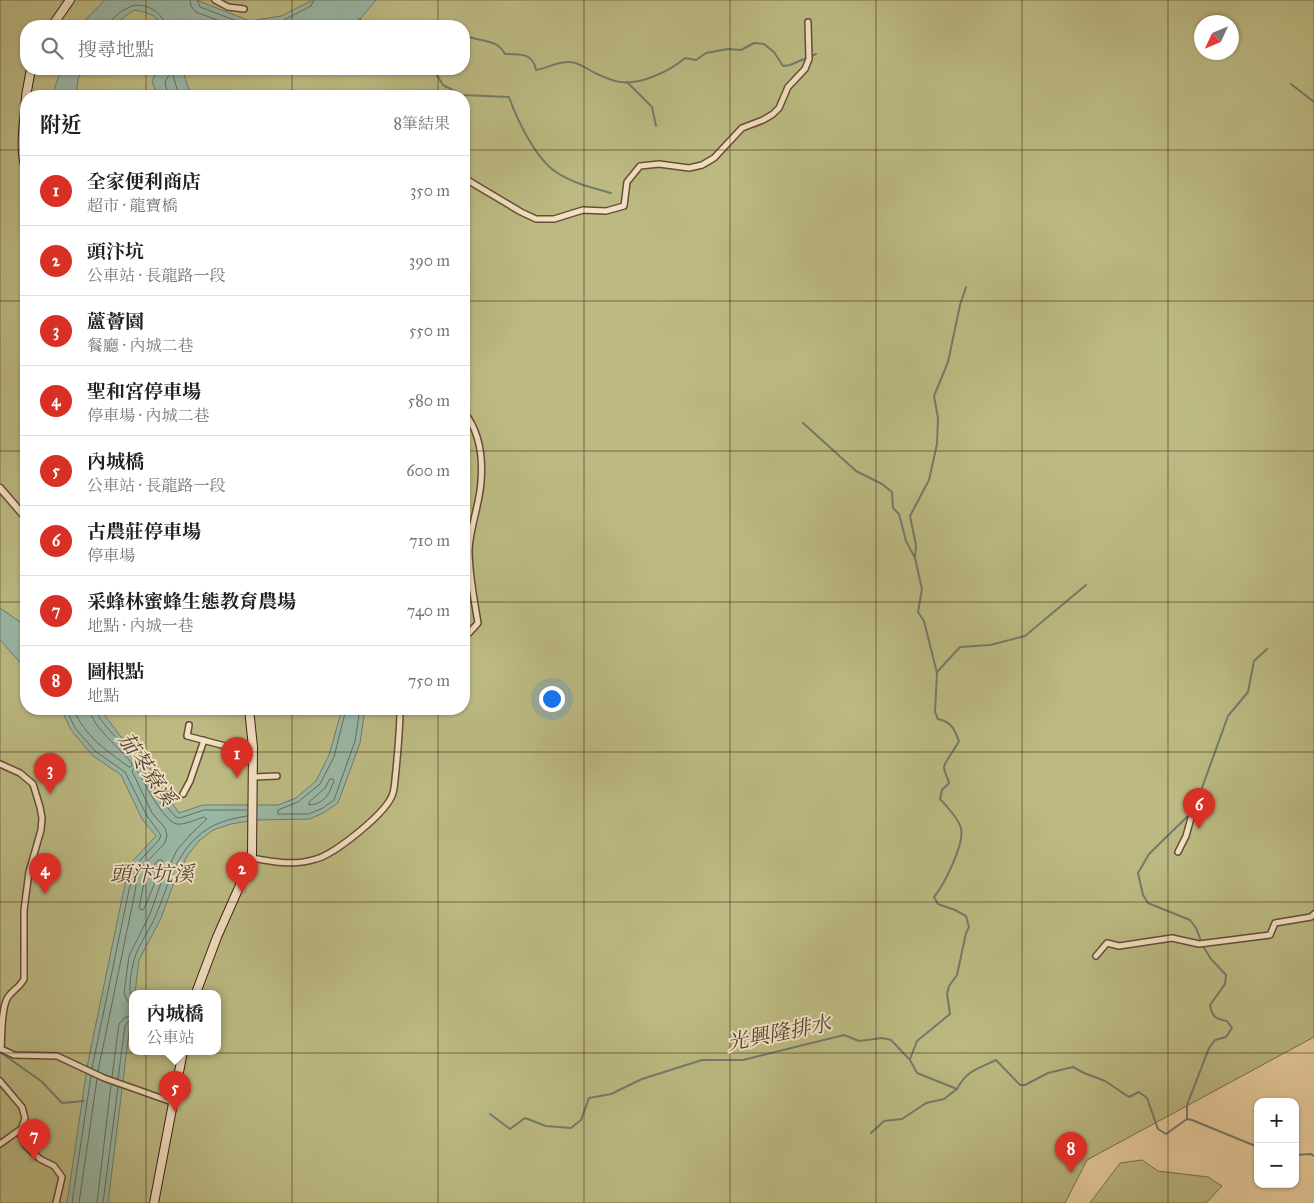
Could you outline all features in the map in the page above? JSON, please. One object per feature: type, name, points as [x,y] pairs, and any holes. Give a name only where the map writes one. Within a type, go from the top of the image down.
[{"type":"main road","points":[[56,20],[70,0]]},
{"type":"main road","points":[[28,90],[31,75]]},
{"type":"main road","points":[[197,990],[217,937],[252,858],[253,747],[250,715]]},
{"type":"main road","points":[[154,1203],[182,1055]]},
{"type":"street","points":[[214,0],[228,7],[244,9]]},
{"type":"street","points":[[470,182],[536,219],[554,219],[582,210],[606,210],[624,206],[626,182],[640,166],[658,164],[689,168],[702,165],[714,158],[742,128],[773,114],[788,87],[804,69],[809,58],[808,22]]},
{"type":"street","points":[[470,422],[478,436],[482,482],[472,520],[470,540]]},
{"type":"street","points":[[0,488],[20,511]]},
{"type":"street","points":[[470,558],[478,622],[470,632]]},
{"type":"street","points":[[252,858],[280,864],[317,859],[363,829],[382,811],[393,794],[400,735],[400,715]]},
{"type":"street","points":[[188,725],[187,736],[233,748],[253,747]]},
{"type":"street","points":[[183,794],[190,781],[204,740]]},
{"type":"street","points":[[0,764],[20,773],[34,784],[42,818],[41,830],[29,872],[24,910],[24,979],[21,985],[8,997],[5,1006],[0,1050],[14,1056],[57,1056],[104,1078],[172,1102]]},
{"type":"street","points":[[252,776],[277,776]]},
{"type":"street","points":[[1178,852],[1186,836],[1191,818]]},
{"type":"street","points":[[1096,956],[1107,943],[1126,946],[1172,938],[1199,944],[1270,934],[1276,924],[1311,917],[1314,914]]},
{"type":"street","points":[[0,1081],[22,1107],[25,1118],[20,1134],[26,1146],[40,1159],[54,1166],[62,1177],[56,1203]]},
{"type":"street","points":[[0,1144],[21,1129]]},
{"type":"shaded area","points":[[0,0],[1314,0],[1314,1037],[1087,1160],[1065,1203],[0,1203]]},
{"type":"shaded area","points":[[1142,1160],[1158,1171],[1208,1177],[1222,1186],[1206,1203],[1090,1203],[1120,1163]]},
{"type":"water","points":[[105,0],[196,0],[247,20],[157,20],[153,16],[134,10],[120,20],[85,20]]},
{"type":"water","points":[[313,0],[376,0],[359,20],[256,20],[281,16]]},
{"type":"water","points":[[59,75],[80,75],[77,90],[54,90]]},
{"type":"water","points":[[155,75],[184,75],[189,90],[155,90],[152,81]]},
{"type":"water","points":[[0,608],[20,622],[20,662],[0,640]]},
{"type":"water","name":"頭汴坑溪","points":[[64,715],[104,715],[121,737],[137,751],[179,813],[203,805],[278,805],[296,798],[316,781],[329,755],[340,715],[364,715],[360,743],[338,803],[310,819],[255,820],[231,824],[213,830],[199,841],[187,856],[161,918],[139,960],[135,990],[129,990],[129,1032],[108,1203],[67,1203],[88,1062],[127,877],[126,868],[156,836],[142,819],[121,775],[92,755],[71,730]]},
{"type":"waterway","points":[[470,37],[497,45],[505,54],[529,57],[536,70],[561,63],[573,62],[604,77],[620,82],[637,81],[655,76],[685,58],[696,60],[706,53],[728,49],[741,50],[754,43],[764,44],[774,52],[783,66],[816,54]]},
{"type":"waterway","points":[[437,75],[443,85],[452,90]]},
{"type":"waterway","points":[[627,82],[652,107],[656,126]]},
{"type":"waterway","points":[[1291,84],[1314,102]]},
{"type":"waterway","points":[[470,95],[509,97],[534,149],[549,166],[569,179],[611,193]]},
{"type":"waterway","points":[[910,1059],[917,1041],[950,1014],[947,994],[949,986],[957,975],[969,927],[966,916],[938,904],[934,897],[953,864],[960,843],[961,828],[958,821],[940,799],[942,790],[949,783],[944,767],[959,741],[951,726],[938,719],[935,712],[937,673],[924,621],[918,612],[922,589],[915,558],[916,545],[910,516],[929,480],[937,444],[938,418],[934,396],[948,362],[960,305],[966,287]]},
{"type":"waterway","points":[[803,423],[856,471],[882,484],[892,492],[893,508],[899,514],[906,541],[915,558]]},
{"type":"waterway","points":[[937,672],[960,647],[990,645],[1025,636],[1086,585]]},
{"type":"waterway","points":[[1187,1119],[1187,1105],[1209,1048],[1215,1040],[1226,1037],[1232,1028],[1227,1021],[1215,1017],[1210,1005],[1225,984],[1226,975],[1211,959],[1190,920],[1148,903],[1143,895],[1138,873],[1149,854],[1194,810],[1228,716],[1248,692],[1254,661],[1267,649]]},
{"type":"waterway","name":"光興隆排水","points":[[490,1114],[510,1129],[525,1118],[546,1126],[571,1128],[581,1120],[589,1098],[611,1094],[642,1079],[702,1060],[743,1060],[844,1035],[859,1041],[882,1038],[891,1040],[910,1060],[917,1073],[957,1089],[969,1074],[996,1060],[1020,1085],[1025,1085],[1048,1073],[1073,1067],[1105,1081],[1129,1097],[1139,1092],[1147,1098],[1158,1129],[1166,1134],[1187,1119],[1254,1145]]},
{"type":"waterway","points":[[0,1052],[41,1081],[62,1103],[84,1101]]},
{"type":"waterway","points":[[871,1133],[884,1121],[902,1119],[926,1103],[944,1099],[957,1089]]},
{"type":"waterway","name":"光興隆排水","points":[[1299,1155],[1311,1154],[1314,1156]]},
{"type":"place","name":"全家便利商店","points":[[237,778]]},
{"type":"place","name":"蘆薈園","points":[[50,794]]},
{"type":"place","name":"古農莊停車場","points":[[1199,829]]},
{"type":"place","name":"頭汴坑","points":[[242,893]]},
{"type":"place","name":"聖和宮停車場","points":[[45,894]]},
{"type":"place","name":"內城橋","points":[[175,1112]]},
{"type":"place","name":"采蜂林蜜蜂生態教育農場","points":[[34,1160]]},
{"type":"place","name":"圖根點","points":[[1071,1173]]},
{"type":"water label","name":"茄苳寮溪","points":[[147,769]]}]
